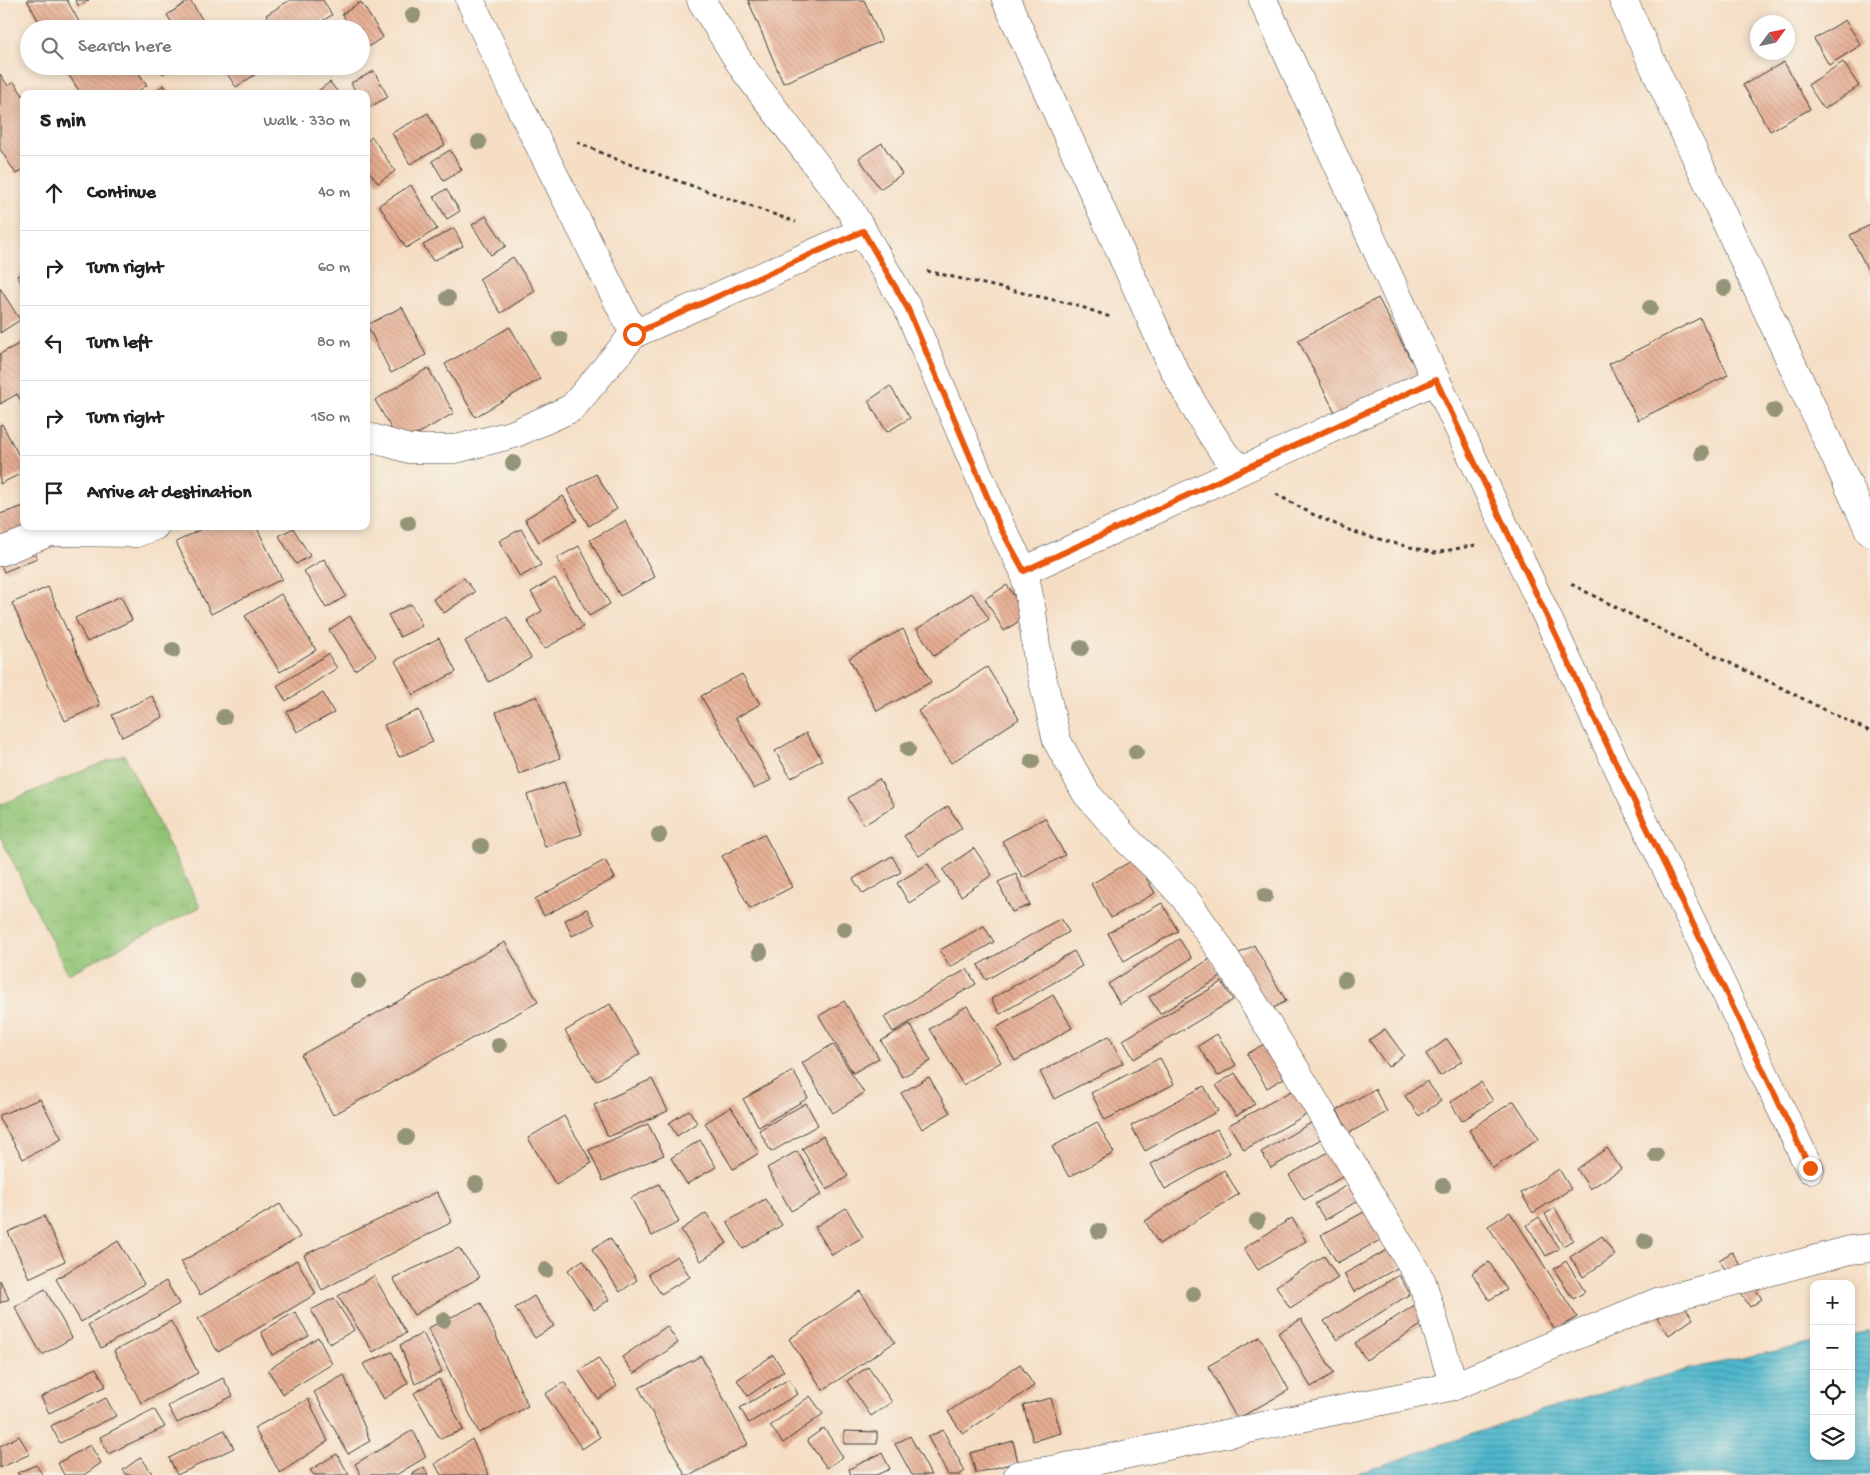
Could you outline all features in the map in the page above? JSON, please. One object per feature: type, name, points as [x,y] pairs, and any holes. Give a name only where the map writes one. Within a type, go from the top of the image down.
[{"type":"street","points":[[470,0],[518,103],[634,334]]},
{"type":"street","points":[[701,0],[743,68],[849,208],[908,309],[1000,527],[1024,571],[1032,611],[1037,655],[1057,741],[1086,793],[1126,839],[1184,897],[1218,946],[1294,1067],[1422,1282],[1454,1386]]},
{"type":"street","points":[[1006,0],[1174,370],[1198,413],[1224,453],[1241,469]]},
{"type":"street","points":[[1263,0],[1436,380],[1602,734],[1810,1168]]},
{"type":"street","points":[[1623,0],[1870,532]]},
{"type":"street","points":[[370,438],[409,449],[456,449],[514,434],[572,408],[634,334],[863,231]]},
{"type":"street","points":[[1024,571],[1436,380]]},
{"type":"street","points":[[0,552],[50,532],[136,533],[144,530]]},
{"type":"street","points":[[1018,1475],[1056,1469],[1454,1386],[1660,1301],[1850,1250],[1870,1248]]},
{"type":"green space","points":[[124,754],[200,907],[68,974],[0,836],[0,805]]},
{"type":"water","points":[[1870,1331],[1870,1475],[1349,1475],[1542,1410],[1689,1369],[1810,1344],[1810,1460],[1855,1460],[1855,1334]]},
{"type":"building","points":[[27,0],[67,0],[78,20],[38,20]]},
{"type":"building","points":[[75,0],[89,0],[79,6]]},
{"type":"building","points":[[190,0],[203,20],[170,20],[167,15]]},
{"type":"building","points":[[290,0],[323,0],[332,15],[324,20],[269,20],[266,15]]},
{"type":"building","points":[[748,0],[864,0],[882,41],[783,83]]},
{"type":"building","points":[[361,2],[383,37],[370,46],[370,20],[346,20],[342,14]]},
{"type":"building","points":[[1845,20],[1861,45],[1829,65],[1814,39]]},
{"type":"building","points":[[1784,62],[1810,109],[1770,131],[1743,85]]},
{"type":"building","points":[[1843,62],[1859,86],[1824,109],[1808,85]]},
{"type":"building","points":[[374,71],[388,97],[370,107],[370,90],[355,90],[351,83],[370,75]]},
{"type":"building","points":[[0,74],[8,86],[14,82],[20,91],[20,172],[16,174],[0,149]]},
{"type":"building","points":[[69,75],[140,75],[147,85],[140,90],[78,90]]},
{"type":"building","points":[[228,75],[254,75],[236,87]]},
{"type":"building","points":[[330,82],[336,90],[319,90]]},
{"type":"building","points":[[164,85],[167,90],[157,90]]},
{"type":"building","points":[[428,113],[445,145],[410,164],[392,133]]},
{"type":"building","points":[[372,137],[395,171],[378,183],[370,172],[370,139]]},
{"type":"building","points":[[882,143],[902,174],[880,189],[859,158]]},
{"type":"building","points":[[450,150],[462,170],[444,181],[432,161]]},
{"type":"building","points":[[411,185],[437,229],[406,248],[379,205]]},
{"type":"building","points":[[446,189],[460,211],[447,219],[434,197]]},
{"type":"building","points":[[486,216],[506,246],[491,255],[472,225]]},
{"type":"building","points":[[1870,225],[1870,274],[1850,235]]},
{"type":"building","points":[[454,228],[463,246],[433,261],[423,245]]},
{"type":"building","points":[[513,257],[535,291],[501,313],[479,279]]},
{"type":"building","points":[[0,288],[20,320],[0,333]]},
{"type":"building","points":[[1378,298],[1419,375],[1338,418],[1298,340]]},
{"type":"building","points":[[402,307],[426,355],[391,373],[370,331],[370,323]]},
{"type":"building","points":[[1700,318],[1728,375],[1638,420],[1609,364]]},
{"type":"building","points":[[510,327],[540,379],[475,417],[445,364]]},
{"type":"building","points":[[20,343],[20,399],[17,394],[0,404],[0,354]]},
{"type":"building","points":[[428,368],[454,413],[400,444],[375,400]]},
{"type":"building","points":[[890,386],[910,418],[887,432],[868,401]]},
{"type":"building","points":[[2,424],[20,458],[20,474],[0,484],[0,425]]},
{"type":"building","points":[[596,474],[617,509],[589,526],[567,490]]},
{"type":"building","points":[[563,496],[577,520],[539,542],[525,519]]},
{"type":"building","points":[[20,507],[20,530],[27,530],[0,543],[0,514]]},
{"type":"building","points":[[625,521],[655,577],[620,596],[590,540]]},
{"type":"building","points":[[521,529],[541,565],[520,577],[499,541]]},
{"type":"building","points":[[199,530],[258,530],[282,579],[211,614],[176,542]]},
{"type":"building","points":[[290,530],[294,530],[310,556],[296,564],[279,536]]},
{"type":"building","points":[[29,543],[37,558],[4,572],[0,562]]},
{"type":"building","points":[[579,546],[610,604],[589,616],[557,558]]},
{"type":"building","points":[[324,559],[346,596],[326,608],[304,571]]},
{"type":"building","points":[[464,578],[475,592],[444,613],[433,599]]},
{"type":"building","points":[[555,578],[583,627],[544,649],[527,620],[542,611],[531,592]]},
{"type":"building","points":[[1007,585],[1027,616],[1004,631],[985,599]]},
{"type":"building","points":[[48,587],[100,705],[65,721],[12,603]]},
{"type":"building","points":[[972,593],[989,619],[934,656],[917,629]]},
{"type":"building","points":[[281,594],[316,650],[280,672],[245,616]]},
{"type":"building","points":[[121,596],[132,620],[87,642],[75,618]]},
{"type":"building","points":[[411,604],[422,626],[400,637],[388,615]]},
{"type":"building","points":[[350,616],[376,656],[355,670],[329,630]]},
{"type":"building","points":[[507,617],[531,658],[489,682],[465,641]]},
{"type":"building","points":[[903,629],[931,682],[877,711],[849,658]]},
{"type":"building","points":[[439,638],[456,672],[413,695],[395,661]]},
{"type":"building","points":[[328,654],[337,668],[286,701],[277,686]]},
{"type":"building","points":[[987,667],[1019,719],[951,763],[918,711]]},
{"type":"building","points":[[742,674],[760,704],[736,718],[771,780],[754,789],[701,696]]},
{"type":"building","points":[[323,693],[334,713],[297,732],[287,712]]},
{"type":"building","points":[[152,696],[163,717],[122,737],[112,715]]},
{"type":"building","points":[[537,696],[560,758],[519,774],[496,712]]},
{"type":"building","points":[[419,710],[433,742],[399,757],[384,725]]},
{"type":"building","points":[[806,733],[822,760],[791,778],[775,751]]},
{"type":"building","points":[[879,779],[895,806],[864,825],[848,798]]},
{"type":"building","points":[[564,782],[582,834],[545,847],[527,795]]},
{"type":"building","points":[[948,806],[962,828],[919,856],[904,836]]},
{"type":"building","points":[[1045,818],[1065,855],[1023,878],[1002,841]]},
{"type":"building","points":[[764,834],[792,887],[750,909],[722,856]]},
{"type":"building","points":[[974,848],[992,875],[961,896],[943,870]]},
{"type":"building","points":[[892,856],[901,872],[863,894],[853,879]]},
{"type":"building","points":[[1135,859],[1155,893],[1111,918],[1091,884]]},
{"type":"building","points":[[605,860],[615,878],[544,916],[535,899]]},
{"type":"building","points":[[928,864],[940,883],[909,903],[897,883]]},
{"type":"building","points":[[1016,874],[1030,905],[1012,912],[998,882]]},
{"type":"building","points":[[1162,903],[1178,931],[1124,961],[1108,933]]},
{"type":"building","points":[[587,909],[595,925],[572,936],[565,920]]},
{"type":"building","points":[[1061,918],[1069,932],[986,980],[978,965]]},
{"type":"building","points":[[984,926],[994,942],[950,967],[940,950]]},
{"type":"building","points":[[1179,939],[1192,958],[1120,1004],[1108,984]]},
{"type":"building","points":[[505,942],[538,1002],[333,1115],[301,1055]]},
{"type":"building","points":[[1254,945],[1286,1001],[1270,1010],[1238,954]]},
{"type":"building","points":[[1074,951],[1082,966],[1000,1014],[991,999]]},
{"type":"building","points":[[1210,959],[1221,977],[1160,1014],[1149,997]]},
{"type":"building","points":[[967,969],[976,984],[893,1032],[884,1017]]},
{"type":"building","points":[[1222,982],[1233,1000],[1134,1059],[1123,1040]]},
{"type":"building","points":[[1053,995],[1072,1028],[1015,1061],[996,1028]]},
{"type":"building","points":[[844,1001],[879,1058],[853,1073],[819,1016]]},
{"type":"building","points":[[610,1004],[640,1054],[596,1081],[565,1031]]},
{"type":"building","points":[[967,1006],[1001,1062],[963,1085],[930,1029]]},
{"type":"building","points":[[910,1024],[931,1061],[902,1077],[881,1041]]},
{"type":"building","points":[[1385,1029],[1404,1055],[1388,1067],[1369,1040]]},
{"type":"building","points":[[1217,1034],[1236,1065],[1218,1076],[1198,1046]]},
{"type":"building","points":[[1109,1036],[1123,1063],[1054,1099],[1040,1072]]},
{"type":"building","points":[[1447,1039],[1462,1061],[1440,1076],[1426,1054]]},
{"type":"building","points":[[833,1044],[864,1093],[833,1113],[802,1063]]},
{"type":"building","points":[[1264,1044],[1284,1078],[1267,1088],[1247,1054]]},
{"type":"building","points":[[1160,1058],[1174,1084],[1105,1120],[1091,1093]]},
{"type":"building","points":[[793,1071],[808,1098],[759,1127],[743,1099]]},
{"type":"building","points":[[1235,1073],[1255,1104],[1236,1116],[1216,1085]]},
{"type":"building","points":[[929,1077],[950,1113],[922,1129],[901,1093]]},
{"type":"building","points":[[652,1079],[668,1111],[608,1137],[594,1105]]},
{"type":"building","points":[[1427,1081],[1441,1101],[1419,1116],[1405,1096]]},
{"type":"building","points":[[1481,1082],[1493,1101],[1462,1121],[1450,1102]]},
{"type":"building","points":[[1204,1086],[1218,1111],[1145,1151],[1131,1126]]},
{"type":"building","points":[[1295,1089],[1309,1113],[1244,1150],[1229,1125]]},
{"type":"building","points":[[1375,1089],[1387,1112],[1349,1133],[1337,1110]]},
{"type":"building","points":[[40,1099],[62,1139],[23,1159],[0,1119],[0,1115]]},
{"type":"building","points":[[1514,1101],[1539,1139],[1493,1168],[1469,1130]]},
{"type":"building","points":[[806,1103],[818,1125],[771,1152],[759,1130]]},
{"type":"building","points":[[731,1107],[759,1153],[733,1169],[705,1123]]},
{"type":"building","points":[[689,1110],[697,1123],[677,1136],[669,1123]]},
{"type":"building","points":[[564,1116],[592,1163],[556,1185],[528,1138]]},
{"type":"building","points":[[1316,1120],[1326,1136],[1271,1168],[1261,1152]]},
{"type":"building","points":[[1097,1122],[1114,1153],[1069,1177],[1052,1147]]},
{"type":"building","points":[[648,1124],[664,1155],[603,1181],[589,1150]]},
{"type":"building","points":[[1217,1129],[1230,1153],[1165,1189],[1151,1164]]},
{"type":"building","points":[[823,1136],[848,1176],[827,1190],[802,1149]]},
{"type":"building","points":[[700,1140],[716,1167],[687,1184],[671,1158]]},
{"type":"building","points":[[1335,1148],[1350,1172],[1304,1200],[1289,1175]]},
{"type":"building","points":[[1607,1148],[1621,1169],[1590,1189],[1577,1169]]},
{"type":"building","points":[[797,1151],[822,1194],[791,1211],[767,1168]]},
{"type":"building","points":[[1559,1169],[1571,1189],[1533,1213],[1521,1193]]},
{"type":"building","points":[[1224,1170],[1239,1194],[1159,1244],[1145,1221]]},
{"type":"building","points":[[1351,1183],[1361,1199],[1325,1220],[1315,1204]]},
{"type":"building","points":[[659,1184],[679,1222],[652,1236],[631,1198]]},
{"type":"building","points":[[437,1192],[452,1222],[322,1290],[304,1255]]},
{"type":"building","points":[[765,1199],[782,1225],[743,1249],[727,1222]]},
{"type":"building","points":[[280,1204],[300,1237],[200,1295],[181,1262]]},
{"type":"building","points":[[846,1208],[863,1237],[832,1255],[815,1227]]},
{"type":"building","points":[[1555,1208],[1573,1240],[1563,1246],[1545,1214]]},
{"type":"building","points":[[1366,1211],[1382,1239],[1337,1263],[1321,1235]]},
{"type":"building","points":[[1510,1212],[1577,1317],[1555,1330],[1488,1226]]},
{"type":"building","points":[[706,1213],[727,1243],[701,1261],[681,1230]]},
{"type":"building","points":[[44,1216],[65,1261],[29,1278],[8,1232]]},
{"type":"building","points":[[1539,1217],[1559,1249],[1546,1256],[1527,1225]]},
{"type":"building","points":[[1292,1218],[1306,1241],[1258,1270],[1244,1248]]},
{"type":"building","points":[[1602,1236],[1615,1255],[1583,1277],[1570,1257]]},
{"type":"building","points":[[610,1238],[637,1280],[620,1292],[592,1249]]},
{"type":"building","points":[[118,1241],[144,1284],[81,1322],[56,1279]]},
{"type":"building","points":[[459,1248],[480,1277],[414,1315],[393,1278]]},
{"type":"building","points":[[1389,1249],[1399,1267],[1354,1292],[1344,1274]]},
{"type":"building","points":[[1732,1252],[1762,1299],[1750,1307],[1719,1260]]},
{"type":"building","points":[[677,1256],[690,1277],[661,1294],[648,1274]]},
{"type":"building","points":[[1324,1256],[1338,1278],[1290,1308],[1276,1286]]},
{"type":"building","points":[[297,1260],[316,1294],[218,1352],[198,1319]]},
{"type":"building","points":[[583,1260],[609,1300],[594,1310],[568,1270]]},
{"type":"building","points":[[1566,1261],[1585,1292],[1573,1299],[1554,1269]]},
{"type":"building","points":[[1489,1262],[1507,1290],[1489,1300],[1472,1273]]},
{"type":"building","points":[[1399,1275],[1410,1294],[1337,1340],[1324,1321]]},
{"type":"building","points":[[374,1276],[406,1333],[373,1352],[338,1296]]},
{"type":"building","points":[[0,1280],[9,1299],[0,1303]]},
{"type":"building","points":[[166,1281],[179,1304],[101,1348],[88,1325]]},
{"type":"building","points":[[1671,1287],[1693,1319],[1669,1335],[1647,1304]]},
{"type":"building","points":[[45,1289],[72,1338],[42,1355],[15,1307]]},
{"type":"building","points":[[860,1291],[895,1342],[823,1390],[789,1339]]},
{"type":"building","points":[[534,1296],[554,1326],[535,1338],[515,1308]]},
{"type":"building","points":[[334,1298],[354,1330],[330,1344],[311,1310]]},
{"type":"building","points":[[481,1303],[528,1406],[479,1433],[428,1328]]},
{"type":"building","points":[[1415,1305],[1426,1322],[1366,1360],[1355,1343]]},
{"type":"building","points":[[295,1312],[309,1336],[272,1355],[261,1332]]},
{"type":"building","points":[[1301,1319],[1334,1373],[1311,1387],[1278,1333]]},
{"type":"building","points":[[171,1321],[198,1373],[141,1403],[114,1351]]},
{"type":"building","points":[[667,1326],[678,1343],[634,1374],[622,1357]]},
{"type":"building","points":[[423,1333],[442,1372],[415,1384],[400,1345]]},
{"type":"building","points":[[318,1337],[332,1364],[283,1394],[268,1370]]},
{"type":"building","points":[[1260,1337],[1289,1390],[1237,1419],[1208,1366]]},
{"type":"building","points":[[392,1352],[408,1383],[384,1399],[363,1364]]},
{"type":"building","points":[[773,1355],[784,1371],[748,1396],[737,1380]]},
{"type":"building","points":[[701,1356],[748,1444],[691,1475],[685,1475],[639,1388]]},
{"type":"building","points":[[598,1358],[617,1386],[598,1399],[579,1371]]},
{"type":"building","points":[[1020,1364],[1034,1386],[963,1434],[948,1412]]},
{"type":"building","points":[[868,1367],[892,1402],[871,1416],[847,1381]]},
{"type":"building","points":[[96,1368],[106,1386],[49,1413],[41,1397]]},
{"type":"building","points":[[344,1375],[370,1441],[348,1454],[314,1392]]},
{"type":"building","points":[[223,1378],[233,1396],[177,1423],[168,1406]]},
{"type":"building","points":[[439,1379],[463,1430],[440,1439],[414,1393]]},
{"type":"building","points":[[789,1379],[798,1394],[749,1423],[740,1408]]},
{"type":"building","points":[[564,1382],[600,1437],[582,1449],[545,1394]]},
{"type":"building","points":[[810,1396],[823,1414],[783,1443],[770,1426]]},
{"type":"building","points":[[106,1398],[116,1416],[60,1443],[51,1426]]},
{"type":"building","points":[[1051,1398],[1061,1433],[1033,1441],[1023,1405]]},
{"type":"building","points":[[308,1399],[328,1441],[280,1473],[254,1428]]},
{"type":"building","points":[[154,1409],[165,1427],[108,1454],[100,1437]]},
{"type":"building","points":[[824,1428],[843,1457],[827,1468],[807,1440]]},
{"type":"building","points":[[224,1430],[234,1448],[177,1475],[169,1458]]},
{"type":"building","points":[[413,1430],[426,1457],[396,1475],[361,1475],[355,1464]]},
{"type":"building","points":[[943,1430],[965,1471],[959,1475],[948,1475],[928,1437]]},
{"type":"building","points":[[844,1431],[877,1432],[877,1444],[844,1444]]},
{"type":"building","points":[[19,1436],[30,1454],[0,1468],[0,1446]]},
{"type":"building","points":[[910,1436],[931,1475],[912,1475],[895,1444]]},
{"type":"building","points":[[472,1439],[489,1475],[441,1475],[435,1464]]},
{"type":"building","points":[[1013,1441],[1018,1462],[976,1473],[970,1453]]},
{"type":"building","points":[[90,1445],[101,1463],[84,1475],[64,1475],[58,1463]]},
{"type":"building","points":[[882,1453],[890,1469],[876,1475],[851,1475],[849,1469]]},
{"type":"building","points":[[337,1454],[349,1475],[314,1475],[310,1470]]},
{"type":"building","points":[[141,1457],[153,1475],[127,1475],[123,1470]]},
{"type":"building","points":[[36,1465],[43,1475],[19,1475],[17,1473]]},
{"type":"building","points":[[424,1467],[428,1475],[411,1475]]},
{"type":"route","points":[[634,334],[863,231],[908,309],[1000,527],[1024,571],[1436,380],[1602,734],[1810,1168]]}]
